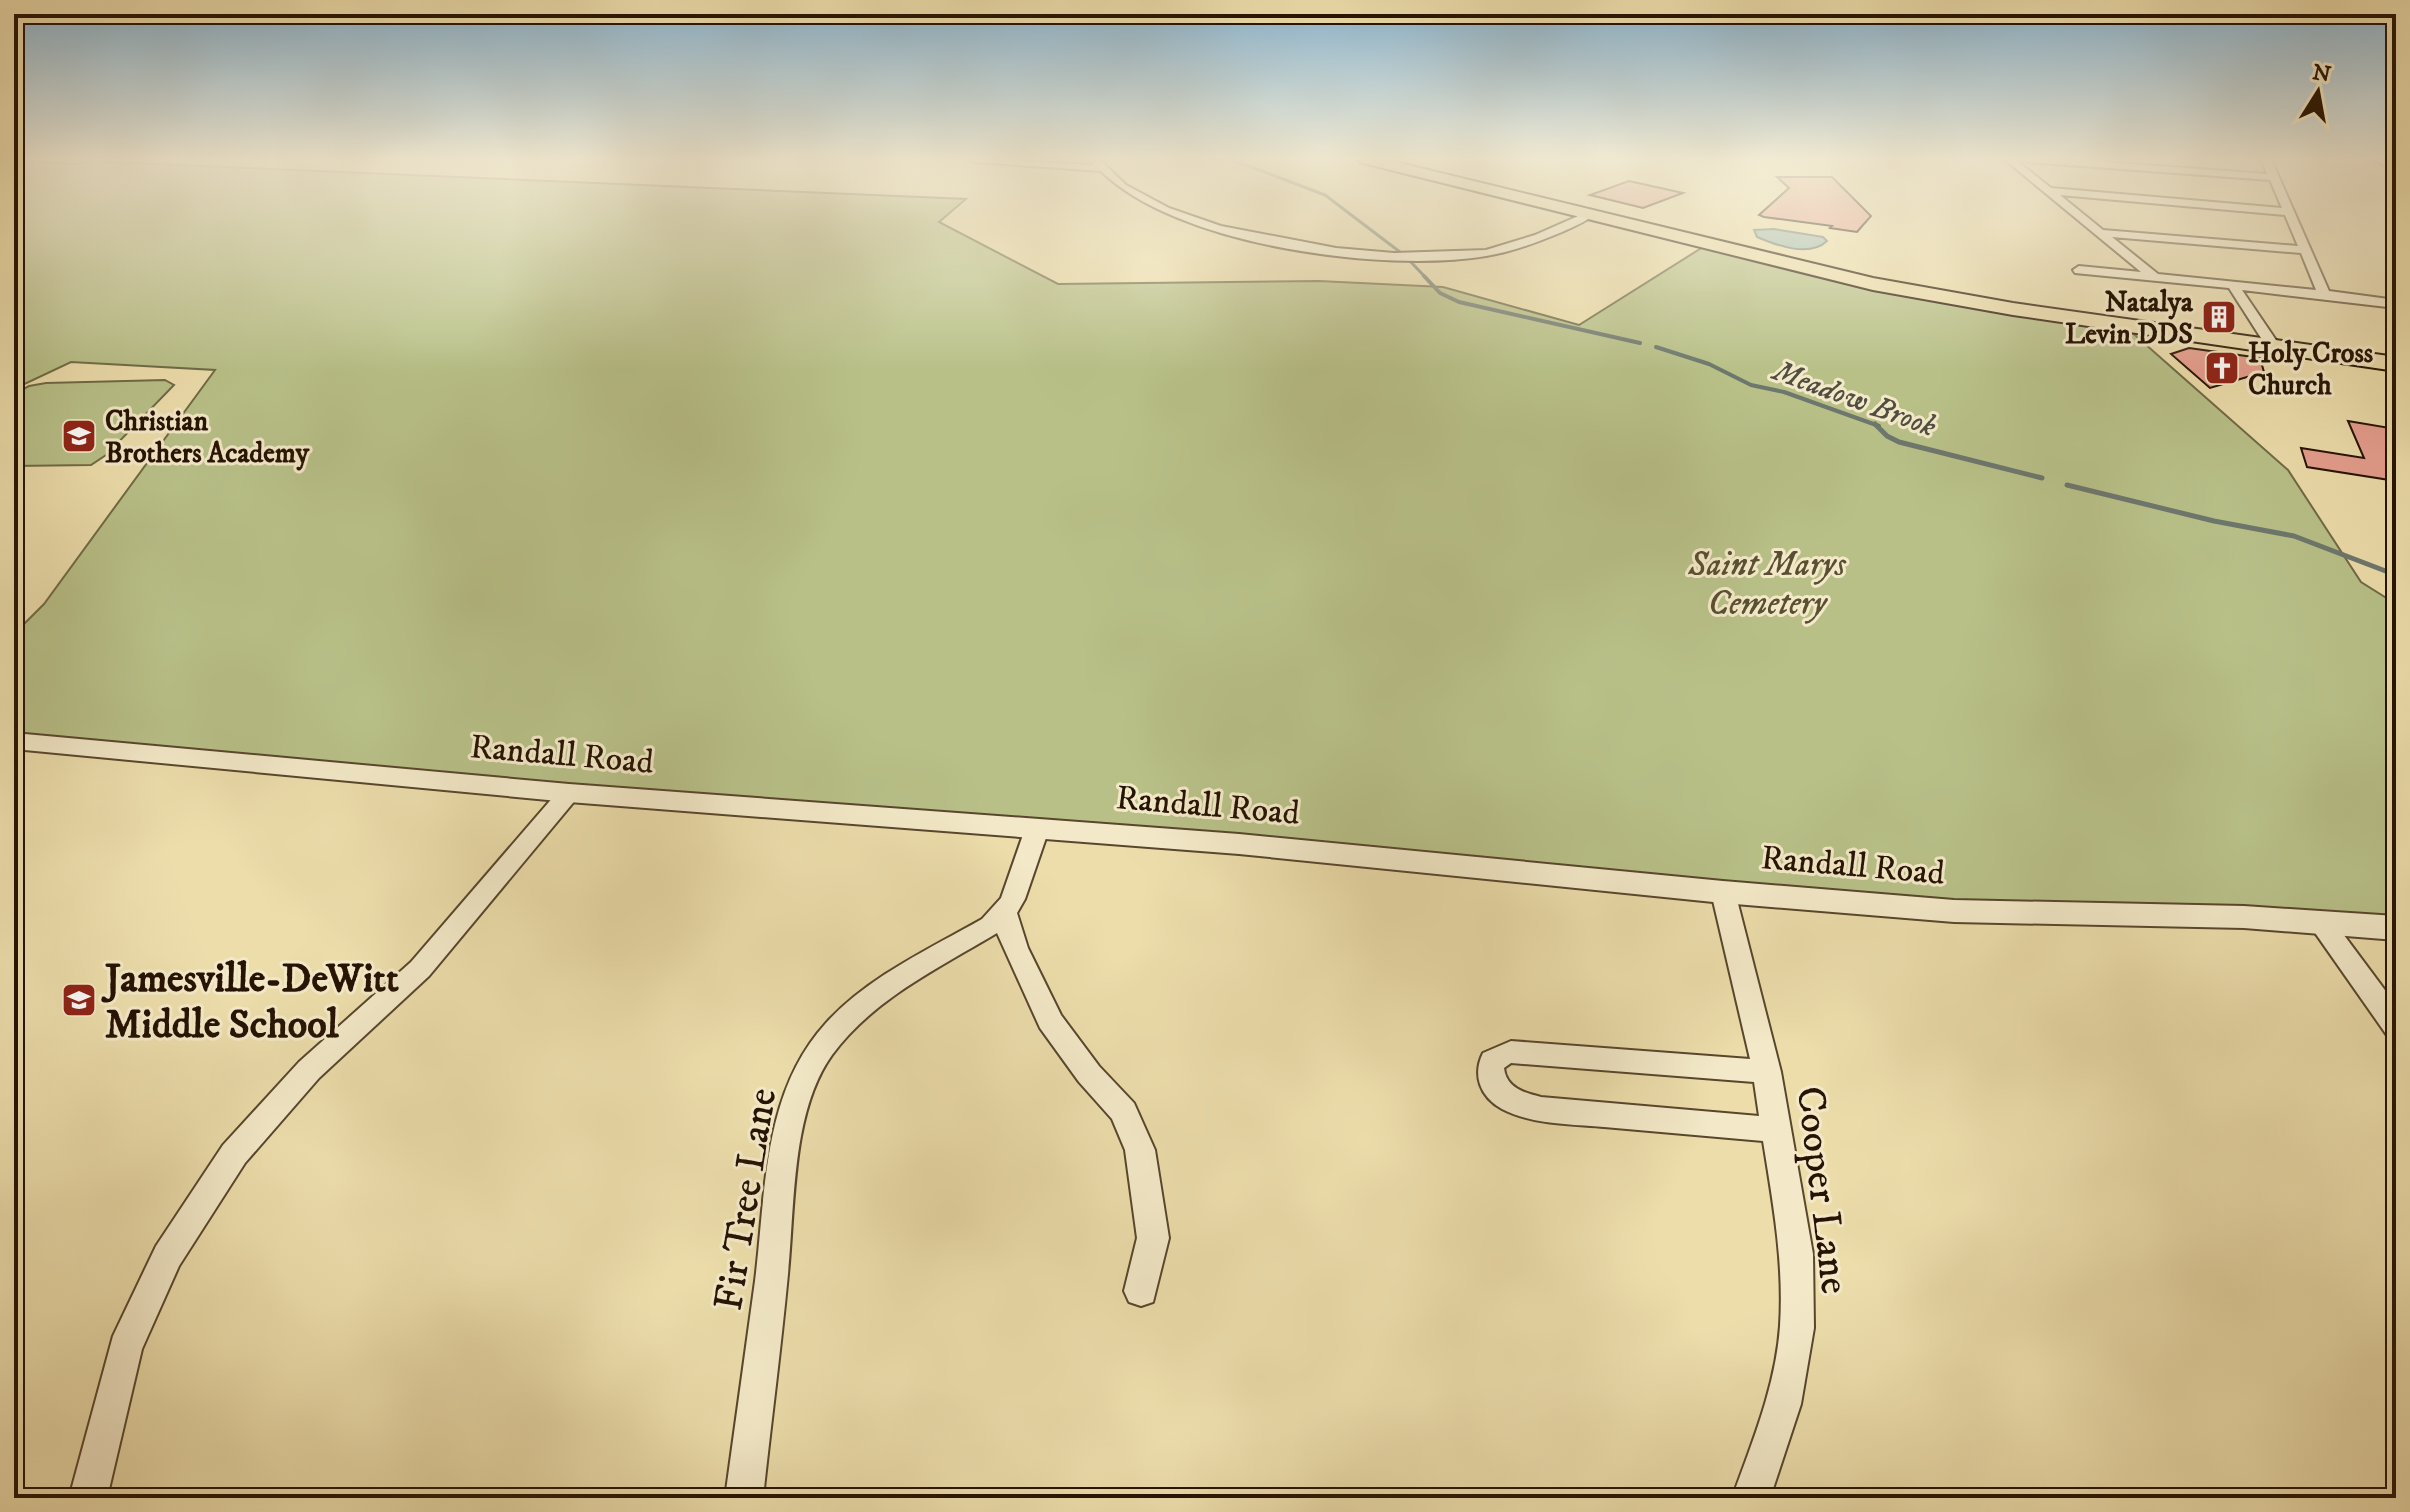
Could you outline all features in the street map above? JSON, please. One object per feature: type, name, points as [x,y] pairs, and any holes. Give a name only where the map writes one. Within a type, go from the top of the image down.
[{"type":"main road","points":[[1647,230],[1811,271],[2013,309],[2396,364]]},
{"type":"street","points":[[1236,230],[1290,244],[1423,257],[1485,253],[1538,239],[1558,230]]},
{"type":"street","points":[[2095,230],[2154,277]]},
{"type":"street","points":[[2296,230],[2324,294]]},
{"type":"street","points":[[2099,233],[2306,250]]},
{"type":"street","points":[[2079,270],[2396,304]]},
{"type":"street","points":[[2233,285],[2273,346]]},
{"type":"street","name":"Randall Road","points":[[14,741],[569,793],[1239,844],[1723,892],[1954,911],[2320,921],[2396,928]]},
{"type":"street","points":[[88,1498],[125,1348],[167,1256],[234,1154],[309,1070],[420,969],[569,793]]},
{"type":"street","points":[[1037,829],[1013,899],[1004,913],[1015,948],[1050,1021],[1089,1074],[1124,1112],[1140,1150],[1153,1238],[1141,1291]]},
{"type":"street","name":"Cooper Lane","points":[[1723,892],[1767,1072],[1797,1254],[1797,1328],[1783,1404],[1757,1495]]},
{"type":"street","name":"Fir Tree Lane","points":[[744,1498],[784,1162],[797,1093],[819,1050],[843,1023],[882,992],[991,925],[1004,913]]},
{"type":"street","points":[[2320,921],[2396,1026]]},
{"type":"street","points":[[1767,1072],[1511,1052],[1499,1054],[1490,1065],[1490,1076],[1496,1088],[1514,1101],[1541,1109],[1778,1130]]},
{"type":"green space","name":"Saint Marys Cemetery","points":[[14,230],[954,230],[1058,284],[1319,281],[1443,287],[1579,325],[1703,247],[2128,329],[2288,470],[2361,582],[2396,604],[2396,928],[2042,915],[14,736],[19,729],[14,728],[14,634],[44,604],[215,370],[71,362],[14,389]]},
{"type":"green space","points":[[165,380],[174,385],[106,455],[91,465],[14,466],[14,394],[29,386],[46,383]]},
{"type":"water","points":[[1754,230],[1777,230],[1823,237],[1827,241],[1811,249],[1792,248],[1757,237]]},
{"type":"building","name":"Holy Cross Church","points":[[2189,348],[2260,358],[2264,372],[2210,388],[2171,354]]},
{"type":"building","points":[[2348,421],[2396,429],[2396,481],[2307,467],[2301,448],[2364,458]]},
{"type":"waterway","name":"Meadow Brook","points":[[1370,230],[1400,252]]},
{"type":"waterway","name":"Meadow Brook","points":[[1410,261],[1426,278]]},
{"type":"waterway","name":"Meadow Brook","points":[[1424,276],[1440,293],[1459,302],[1640,343]]},
{"type":"waterway","name":"Meadow Brook","points":[[1656,347],[1709,364],[1751,385],[1784,392],[1876,425]]},
{"type":"waterway","name":"Meadow Brook","points":[[1876,425],[1899,442],[2042,478]]},
{"type":"waterway","name":"Meadow Brook","points":[[2067,485],[2214,521],[2294,536],[2396,575]]},
{"type":"place","name":"Natalya Levin DDS","points":[[2219,317]]},
{"type":"place","name":"Holy Cross Church","points":[[2222,368]]},
{"type":"place","name":"Christian Brothers Academy","points":[[79,436]]},
{"type":"place","name":"Jamesville-DeWitt Middle School","points":[[79,1000]]}]
